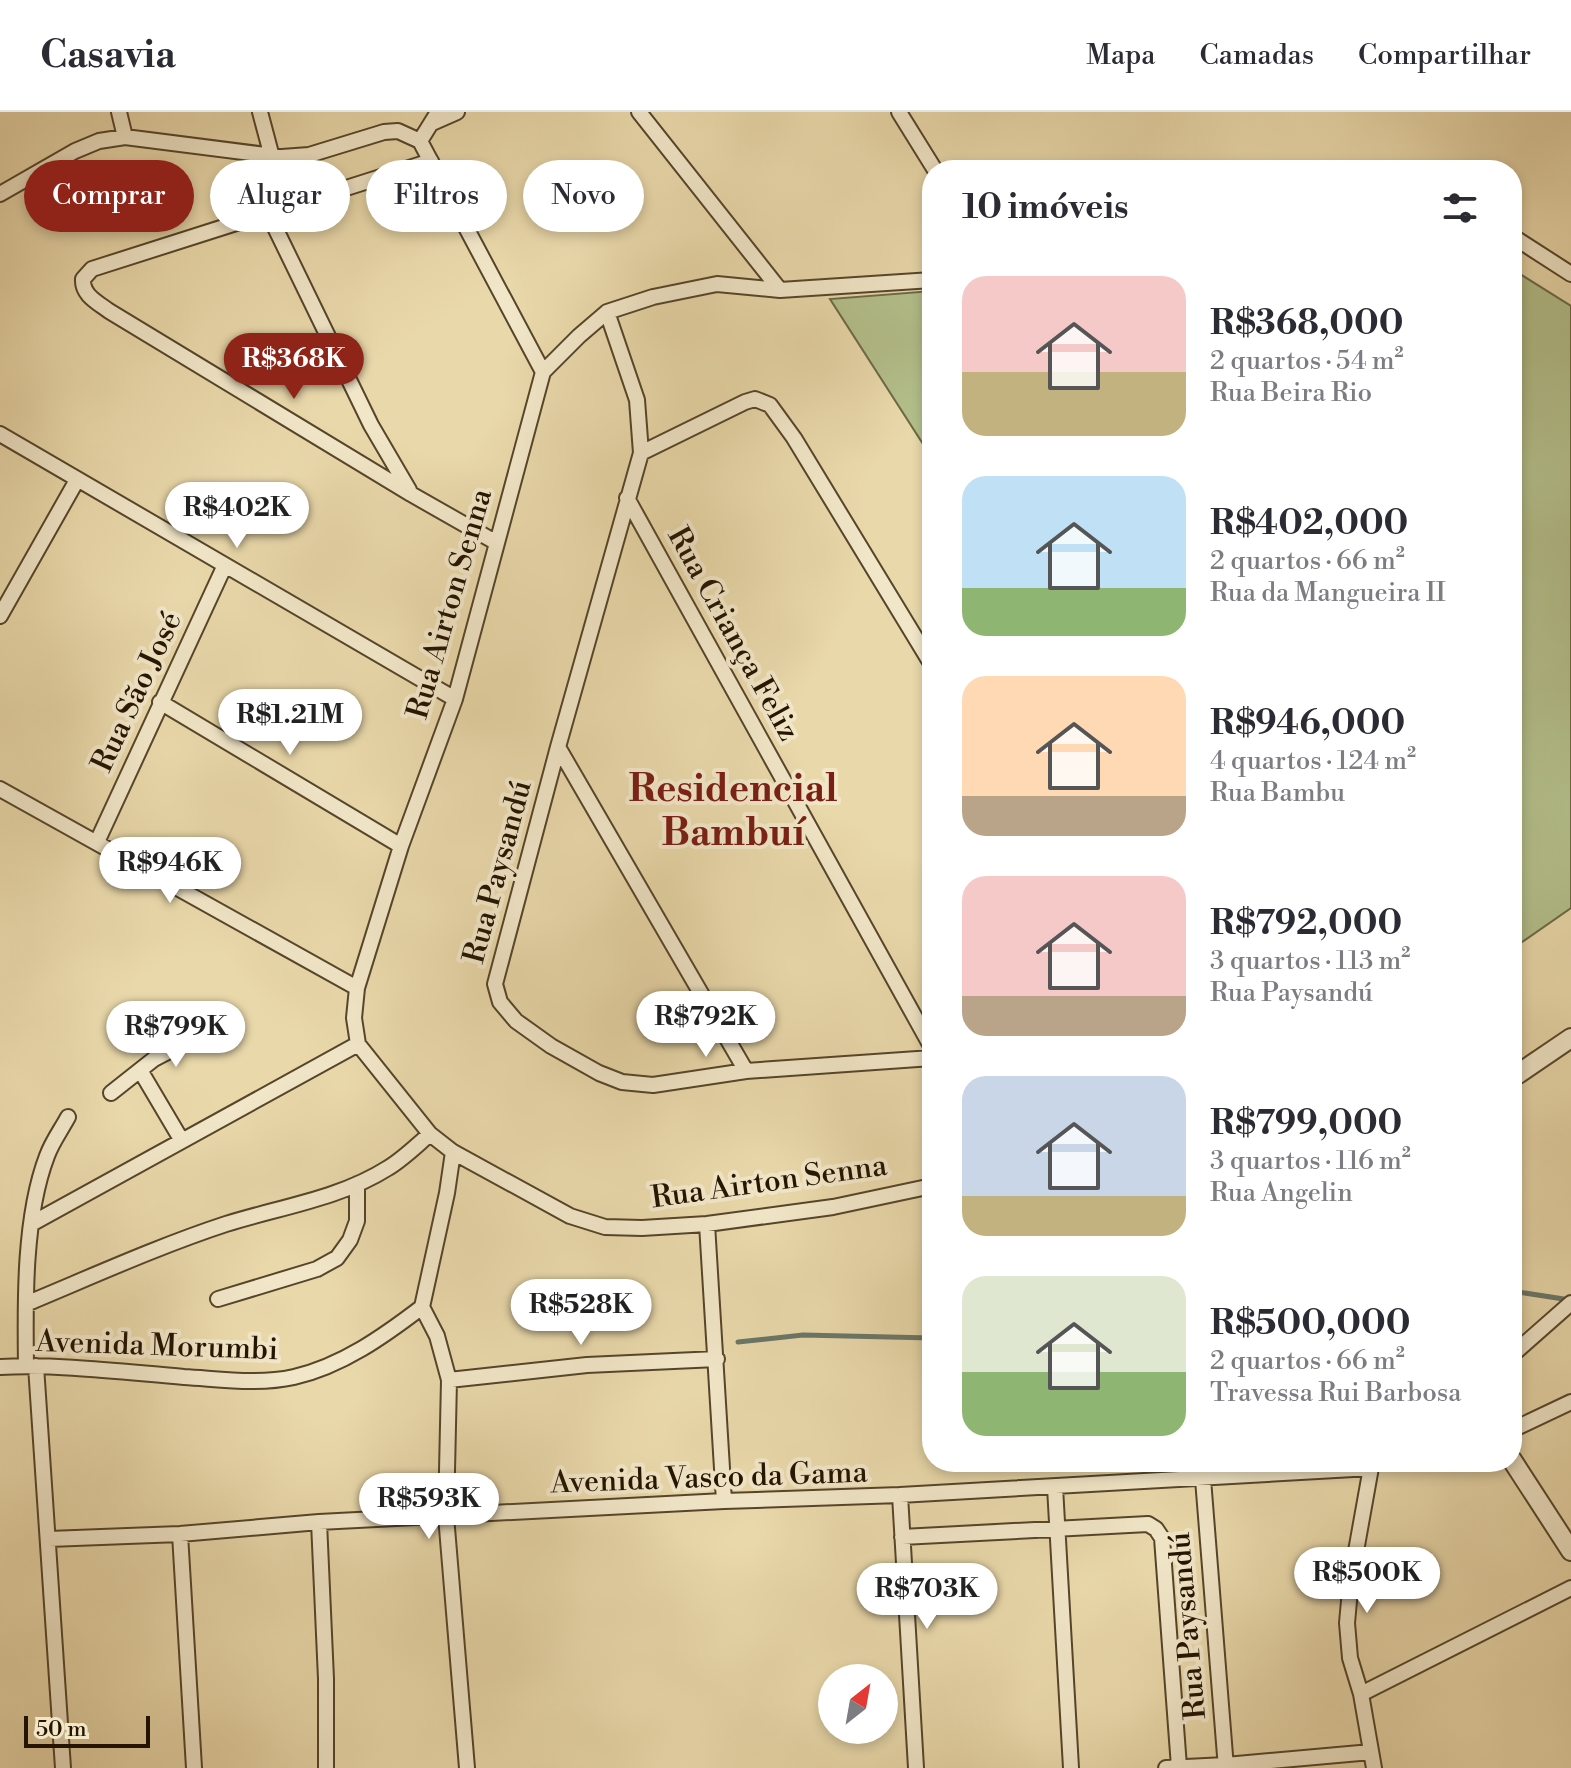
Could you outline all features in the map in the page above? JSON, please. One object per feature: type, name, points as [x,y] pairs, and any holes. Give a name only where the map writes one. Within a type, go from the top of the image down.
[{"type":"street","points":[[119,112],[125,137]]},
{"type":"street","points":[[260,112],[272,157]]},
{"type":"street","points":[[420,141],[434,118],[457,112]]},
{"type":"street","points":[[639,112],[780,290]]},
{"type":"street","points":[[899,112],[929,160]]},
{"type":"street","points":[[0,194],[75,151],[99,141],[125,137],[272,157],[309,155],[384,132],[398,131],[420,141],[430,160]]},
{"type":"street","points":[[210,229],[86,273],[82,287],[88,296],[109,311],[497,543]]},
{"type":"street","points":[[277,232],[371,425],[411,494]]},
{"type":"street","points":[[469,232],[543,372]]},
{"type":"street","points":[[1522,242],[1571,274]]},
{"type":"street","name":"Rua Airton Senna","points":[[922,281],[780,290],[717,284],[653,297],[607,312],[543,372],[455,699],[401,846],[357,988],[354,1018],[358,1044],[430,1134],[453,1152],[570,1216],[605,1227],[707,1224],[833,1207],[922,1188]]},
{"type":"street","name":"Rua Paysandú","points":[[607,312],[637,400],[641,453],[495,984],[500,1002],[516,1021],[551,1046],[622,1082],[653,1085],[746,1071],[922,1059]]},
{"type":"street","points":[[641,453],[745,402],[755,399],[770,405],[794,438],[922,649]]},
{"type":"street","points":[[0,434],[455,699]]},
{"type":"street","points":[[2,607],[77,480]]},
{"type":"street","name":"Rua Criança Feliz","points":[[627,498],[922,1030]]},
{"type":"street","name":"Rua São José","points":[[97,842],[225,565]]},
{"type":"street","points":[[160,702],[401,846]]},
{"type":"street","points":[[558,747],[746,1071]]},
{"type":"street","points":[[0,789],[357,988]]},
{"type":"street","points":[[111,1093],[154,1059],[225,1022]]},
{"type":"street","points":[[1522,1071],[1571,1038]]},
{"type":"street","points":[[31,1224],[358,1044]]},
{"type":"street","points":[[140,1070],[182,1141]]},
{"type":"street","points":[[63,1768],[49,1539],[31,1366],[28,1303],[31,1224],[37,1189],[48,1153],[68,1117]]},
{"type":"street","points":[[28,1303],[227,1224],[357,1184],[389,1168],[430,1134]]},
{"type":"street","points":[[453,1152],[422,1307],[437,1336],[449,1380],[446,1516],[467,1768]]},
{"type":"street","points":[[218,1299],[317,1269],[337,1258],[350,1240],[357,1221],[357,1184]]},
{"type":"street","points":[[707,1224],[724,1501]]},
{"type":"street","points":[[1522,1346],[1568,1306]]},
{"type":"street","name":"Avenida Morumbi","points":[[0,1367],[31,1366],[243,1381],[294,1377],[345,1358],[422,1307]]},
{"type":"street","points":[[449,1380],[587,1365],[717,1359]]},
{"type":"street","points":[[1522,1425],[1571,1402]]},
{"type":"street","name":"Avenida Vasco da Gama","points":[[49,1539],[180,1534],[319,1522],[1203,1479],[1288,1472]]},
{"type":"street","points":[[1371,1472],[1351,1579],[1347,1623],[1350,1658],[1361,1694],[1374,1768]]},
{"type":"street","points":[[1520,1472],[1571,1551]]},
{"type":"street","name":"Rua Paysandú","points":[[1203,1479],[1226,1767]]},
{"type":"street","points":[[1055,1487],[1071,1768]]},
{"type":"street","points":[[900,1495],[916,1768]]},
{"type":"street","points":[[319,1522],[326,1679],[326,1768]]},
{"type":"street","points":[[902,1537],[1148,1524],[1156,1529],[1162,1538],[1179,1767]]},
{"type":"street","points":[[180,1534],[194,1768]]},
{"type":"street","points":[[1361,1694],[1571,1588]]},
{"type":"street","points":[[1166,1768],[1226,1767],[1371,1752]]},
{"type":"green space","points":[[1522,275],[1571,306],[1571,908],[1522,942]]},
{"type":"green space","points":[[922,292],[922,442],[830,299]]},
{"type":"waterway","points":[[1522,1293],[1570,1300]]},
{"type":"waterway","points":[[738,1342],[803,1335],[922,1338]]},
{"type":"district","name":"Residencial Bambuí","points":[[733,811]]}]
